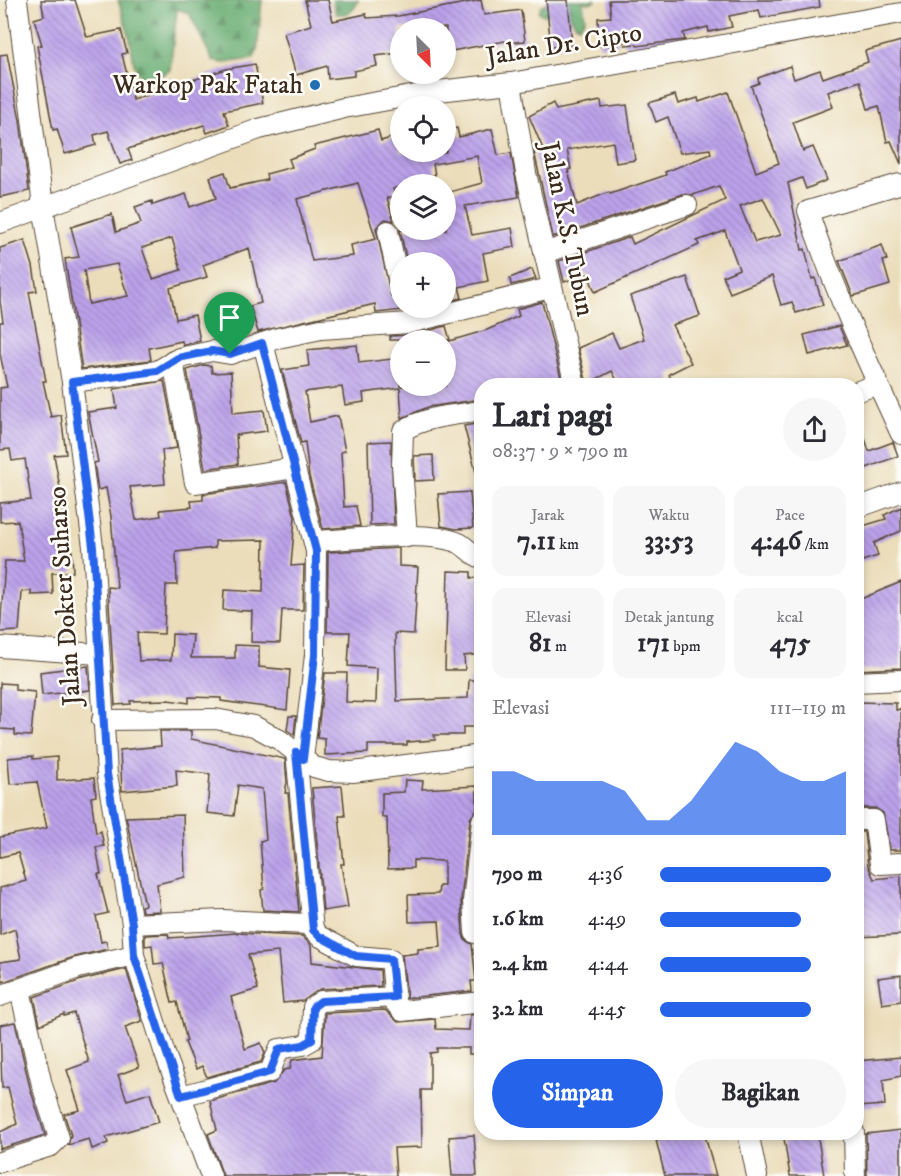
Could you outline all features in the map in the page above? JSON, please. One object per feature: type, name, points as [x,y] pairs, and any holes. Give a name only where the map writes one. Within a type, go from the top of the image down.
[{"type":"street","name":"Jalan Dokter Suharso","points":[[17,0],[43,206],[72,382],[93,547],[107,774],[132,924],[134,955],[181,1096],[211,1176]]},
{"type":"street","name":"Jalan Dr. Cipto","points":[[0,223],[259,129],[301,118],[427,93],[511,83],[901,13]]},
{"type":"street","name":"Jalan K.S. Tubun","points":[[511,83],[526,173],[572,378]]},
{"type":"street","points":[[899,183],[808,211],[828,272],[901,434]]},
{"type":"street","points":[[543,253],[687,205]]},
{"type":"street","points":[[388,231],[392,252]]},
{"type":"street","points":[[456,306],[550,288]]},
{"type":"street","points":[[72,382],[157,371],[173,361],[212,351],[230,354],[262,343],[321,329],[390,318]]},
{"type":"street","points":[[262,343],[316,551],[315,655],[300,755],[313,930]]},
{"type":"street","points":[[173,361],[195,483],[295,468]]},
{"type":"street","points":[[864,389],[878,384]]},
{"type":"street","points":[[407,537],[402,465],[403,431],[413,425],[437,418],[474,412]]},
{"type":"street","points":[[864,505],[901,492]]},
{"type":"street","points":[[314,542],[407,537],[460,543],[469,554],[474,556]]},
{"type":"street","points":[[0,647],[98,654]]},
{"type":"street","points":[[864,682],[901,680]]},
{"type":"street","points":[[102,720],[215,719],[254,726],[280,740],[314,767],[329,771],[353,772],[474,756]]},
{"type":"street","points":[[864,820],[874,820],[880,864],[901,863]]},
{"type":"street","points":[[474,892],[474,917]]},
{"type":"street","points":[[132,924],[223,920],[307,924],[319,936],[356,956],[391,959],[395,1003],[402,1011],[474,1003]]},
{"type":"street","points":[[0,996],[78,968],[134,955]]},
{"type":"street","points":[[0,1162],[51,1146],[59,1138],[42,1085],[20,990]]},
{"type":"street","points":[[181,1096],[270,1072],[279,1049],[303,1045],[312,1040],[313,1007],[321,1001],[395,997]]},
{"type":"street","points":[[750,1140],[757,1176]]},
{"type":"street","points":[[854,1140],[855,1176]]},
{"type":"green space","points":[[118,0],[262,0],[257,52],[253,59],[224,63],[213,61],[189,13],[177,9],[170,70],[158,77],[140,77],[134,64],[130,39]]},
{"type":"green space","points":[[332,0],[358,1],[352,11],[336,14]]},
{"type":"green space","points":[[551,0],[597,0],[589,3],[583,2],[585,19],[580,26],[575,24],[569,13],[543,15],[539,12],[541,6]]},
{"type":"building","points":[[41,0],[75,0],[87,37],[121,30],[127,53],[122,54],[133,100],[226,69],[255,64],[263,103],[224,111],[229,125],[207,133],[204,125],[128,149],[132,160],[120,164],[108,131],[94,135],[96,145],[65,154],[57,129],[53,130],[37,46],[42,45],[34,19],[44,16]]},
{"type":"building","points":[[305,0],[328,0],[333,21],[366,14],[367,18],[398,16],[481,0],[484,15],[521,10],[525,41],[506,43],[505,41],[456,50],[456,18],[390,18],[390,54],[375,56],[377,66],[354,71],[354,76],[328,79],[327,66],[296,75],[284,33],[311,25]]},
{"type":"building","points":[[546,0],[568,0],[572,45],[551,47]]},
{"type":"building","points":[[609,0],[819,0],[820,7],[761,18],[759,10],[729,16],[732,27],[709,32],[708,27],[683,33],[685,40],[637,46],[636,44],[625,45],[621,36],[617,37],[618,45],[599,46],[598,18],[611,17]]},
{"type":"building","points":[[901,41],[901,164],[891,141],[887,142],[879,106],[868,109],[860,81],[828,92],[833,107],[793,122],[803,151],[813,147],[827,180],[806,189],[802,178],[788,183],[802,250],[805,249],[812,279],[815,278],[823,305],[796,313],[792,302],[781,305],[772,276],[730,293],[723,276],[739,269],[725,231],[697,241],[699,245],[595,292],[588,274],[564,282],[559,261],[630,237],[633,244],[725,200],[719,186],[693,195],[683,194],[553,237],[534,151],[543,149],[529,116],[553,103],[556,110],[601,101],[602,108],[627,105],[635,160],[616,163],[613,142],[567,150],[571,169],[568,170],[577,205],[609,192],[610,194],[666,175],[665,172],[711,154],[710,149],[680,153],[668,117],[656,122],[649,103],[675,95],[678,104],[698,98],[699,102],[728,92],[756,172],[779,163],[751,86],[759,83],[758,78],[790,66],[794,79],[820,70],[823,78],[868,62],[865,51]],"holes":[[[763,198],[781,235],[755,242],[740,206]]]},
{"type":"building","points":[[7,54],[20,120],[29,191],[0,197],[0,55]]},
{"type":"building","points":[[456,128],[459,137],[492,129],[498,155],[511,153],[519,197],[465,206],[472,235],[512,228],[515,247],[483,253],[488,281],[459,287],[462,298],[456,300],[456,252],[405,252],[402,240],[456,240],[456,190],[482,183],[477,156],[456,160]]},
{"type":"building","points":[[378,130],[381,141],[390,138],[390,162],[444,162],[433,164],[435,174],[390,174],[390,197],[387,198],[390,220],[385,219],[376,228],[390,291],[390,311],[376,313],[375,304],[258,332],[250,306],[261,303],[249,248],[203,265],[207,277],[170,288],[176,319],[195,315],[200,341],[183,345],[182,341],[149,348],[151,360],[82,369],[65,259],[79,257],[71,227],[112,214],[116,232],[141,223],[135,207],[152,201],[153,205],[186,194],[190,207],[216,198],[210,177],[225,172],[230,188],[267,180],[266,174],[292,167],[289,159],[315,149],[314,146]],"holes":[[[358,183],[376,239],[351,245],[353,256],[312,261],[297,199]],[[172,238],[181,270],[153,279],[142,248]],[[117,264],[128,296],[89,304],[84,270]]]},
{"type":"building","points":[[25,240],[33,266],[37,291],[29,292],[46,381],[43,381],[51,417],[61,415],[66,454],[54,455],[67,526],[59,527],[62,552],[72,551],[73,572],[52,573],[53,594],[31,595],[31,591],[22,592],[19,631],[0,632],[5,561],[24,561],[18,521],[0,522],[0,503],[31,500],[25,459],[12,461],[10,449],[0,450],[0,388],[7,387],[0,354],[0,322],[3,322],[0,301],[0,248]]},
{"type":"building","points":[[882,245],[887,260],[883,261],[890,285],[853,296],[839,261]]},
{"type":"building","points":[[532,269],[536,279],[511,285],[510,278]]},
{"type":"building","points":[[687,277],[700,316],[672,325],[691,363],[669,374],[670,378],[616,378],[612,371],[599,378],[586,378],[578,348],[612,333],[619,348],[644,339],[630,296]]},
{"type":"building","points":[[542,302],[561,378],[474,378],[474,400],[428,407],[402,418],[401,396],[456,396],[456,339],[487,330],[519,316],[517,309]]},
{"type":"building","points":[[446,326],[447,330],[431,330]]},
{"type":"building","points":[[839,326],[847,345],[809,355],[804,335]]},
{"type":"building","points":[[357,345],[359,363],[390,359],[390,389],[363,393],[364,402],[345,405],[342,387],[305,392],[310,422],[338,416],[345,451],[341,452],[344,507],[356,506],[360,526],[323,529],[309,476],[305,442],[301,443],[282,370],[309,366],[307,350]]},
{"type":"building","points":[[204,365],[211,366],[212,373],[231,372],[233,413],[264,410],[267,431],[236,435],[238,464],[205,469],[187,370]]},
{"type":"building","points":[[164,381],[177,448],[162,450],[165,484],[130,487],[136,520],[161,516],[160,510],[192,507],[191,501],[203,500],[203,494],[286,482],[295,517],[291,566],[304,565],[303,610],[282,610],[280,643],[251,642],[252,611],[223,610],[224,590],[263,592],[264,540],[215,541],[215,548],[176,552],[177,585],[166,585],[164,634],[137,633],[139,661],[171,660],[172,634],[193,635],[191,658],[235,658],[235,645],[259,646],[259,667],[290,670],[287,710],[221,701],[221,698],[189,697],[189,703],[168,700],[130,701],[131,704],[115,705],[108,587],[117,588],[111,516],[106,488],[98,490],[94,463],[98,462],[88,412],[117,408],[114,389]]},
{"type":"building","points":[[474,424],[474,464],[464,426]]},
{"type":"building","points":[[864,436],[869,451],[893,442],[898,456],[864,469]]},
{"type":"building","points":[[391,441],[394,524],[370,525],[368,442]]},
{"type":"building","points":[[433,455],[434,480],[415,481],[414,456]]},
{"type":"building","points":[[470,492],[473,528],[456,529],[441,526],[438,494]]},
{"type":"building","points":[[901,507],[901,531],[874,543],[878,556],[864,560],[864,526],[886,519],[884,515]]},
{"type":"building","points":[[399,548],[399,566],[418,567],[414,634],[395,633],[397,701],[468,698],[469,680],[474,680],[474,727],[463,727],[463,735],[434,735],[435,740],[407,742],[407,745],[368,745],[368,753],[325,755],[325,739],[317,738],[325,673],[347,673],[346,702],[376,703],[377,668],[348,666],[350,632],[327,632],[328,552]]},
{"type":"building","points":[[448,571],[471,572],[471,578],[474,578],[474,655],[464,656],[465,670],[445,670]]},
{"type":"building","points":[[901,582],[901,668],[864,670],[864,598]]},
{"type":"building","points":[[88,666],[90,690],[42,695],[40,672]]},
{"type":"building","points":[[0,683],[15,684],[15,690],[35,692],[31,736],[15,735],[15,730],[0,729]]},
{"type":"building","points":[[864,702],[896,703],[896,710],[901,709],[901,850],[890,850],[883,813],[875,808],[864,808]]},
{"type":"building","points":[[289,716],[296,716],[294,735],[287,730]]},
{"type":"building","points":[[160,731],[191,731],[191,739],[285,759],[287,782],[285,793],[288,793],[299,912],[263,910],[261,890],[264,889],[260,841],[266,840],[262,789],[238,785],[234,816],[207,813],[210,774],[176,770],[177,786],[122,791],[120,750],[161,746]]},
{"type":"building","points":[[33,756],[33,759],[57,757],[57,780],[94,778],[96,796],[91,797],[96,833],[101,831],[104,846],[96,847],[101,874],[98,874],[108,913],[96,916],[101,942],[106,941],[108,949],[74,957],[3,982],[0,962],[21,959],[15,929],[0,935],[0,888],[26,881],[18,853],[0,857],[0,837],[47,828],[37,782],[10,784],[8,758]]},
{"type":"building","points":[[405,780],[423,781],[422,789],[474,786],[474,813],[470,819],[461,900],[463,934],[465,940],[472,944],[474,981],[471,981],[472,991],[407,998],[402,955],[418,953],[418,949],[441,947],[439,921],[409,922],[408,895],[438,894],[439,886],[444,886],[444,861],[413,860],[413,868],[388,869],[387,817],[382,817],[382,793],[404,792]]},
{"type":"building","points":[[342,786],[345,816],[339,816],[344,864],[341,864],[348,907],[323,911],[312,788]]},
{"type":"building","points":[[183,815],[185,877],[157,884],[160,911],[142,912],[141,906],[145,905],[126,817]]},
{"type":"building","points":[[864,832],[868,866],[874,879],[901,876],[901,935],[864,937]]},
{"type":"building","points":[[237,933],[302,936],[311,945],[312,962],[380,970],[381,986],[320,989],[303,1001],[283,1003],[278,952],[248,955],[258,989],[231,997],[245,1049],[261,1043],[265,1053],[261,1062],[207,1077],[202,1066],[196,1069],[185,1042],[187,1041],[177,1002],[172,1003],[163,963],[154,964],[152,945],[145,946],[145,935],[168,934],[169,938]]},
{"type":"building","points":[[126,969],[142,1021],[125,1027],[139,1067],[118,1075],[127,1100],[150,1093],[159,1122],[106,1137],[108,1143],[92,1149],[89,1139],[68,1145],[71,1135],[64,1114],[80,1110],[67,1070],[89,1062],[74,1013],[64,1016],[64,1014],[40,1025],[34,997],[81,980]]},
{"type":"building","points":[[901,975],[901,1001],[882,1004],[878,978]]},
{"type":"building","points":[[385,1010],[398,1022],[435,1019],[436,1029],[469,1030],[470,1015],[474,1015],[474,1054],[469,1054],[469,1048],[437,1048],[437,1052],[430,1053],[430,1090],[421,1090],[422,1147],[394,1148],[396,1176],[223,1176],[208,1134],[217,1130],[210,1101],[274,1083],[284,1070],[290,1069],[292,1060],[322,1056],[325,1013]]},
{"type":"building","points":[[15,1022],[30,1088],[45,1135],[0,1149],[0,1132],[17,1124],[8,1087],[2,1088],[0,1025]]},
{"type":"building","points":[[901,1057],[901,1076],[883,1080],[885,1105],[864,1106],[864,1060]]},
{"type":"building","points":[[901,1130],[901,1176],[867,1176],[866,1134]]},
{"type":"building","points":[[474,1135],[477,1176],[452,1176],[449,1137]]},
{"type":"building","points":[[656,1140],[706,1140],[716,1176],[665,1176]]},
{"type":"building","points":[[784,1140],[818,1140],[824,1176],[790,1176]]},
{"type":"place","name":"Warkop Pak Fatah","points":[[315,85]]},
{"type":"route","points":[[262,343],[316,551],[315,655],[303,759],[296,752],[313,930],[319,936],[356,956],[391,959],[395,997],[321,1001],[313,1007],[312,1040],[303,1045],[279,1049],[270,1072],[181,1096],[165,1054],[134,955],[132,924],[107,774],[93,547],[72,382],[157,371],[178,358],[212,351],[230,354],[262,343]]}]
